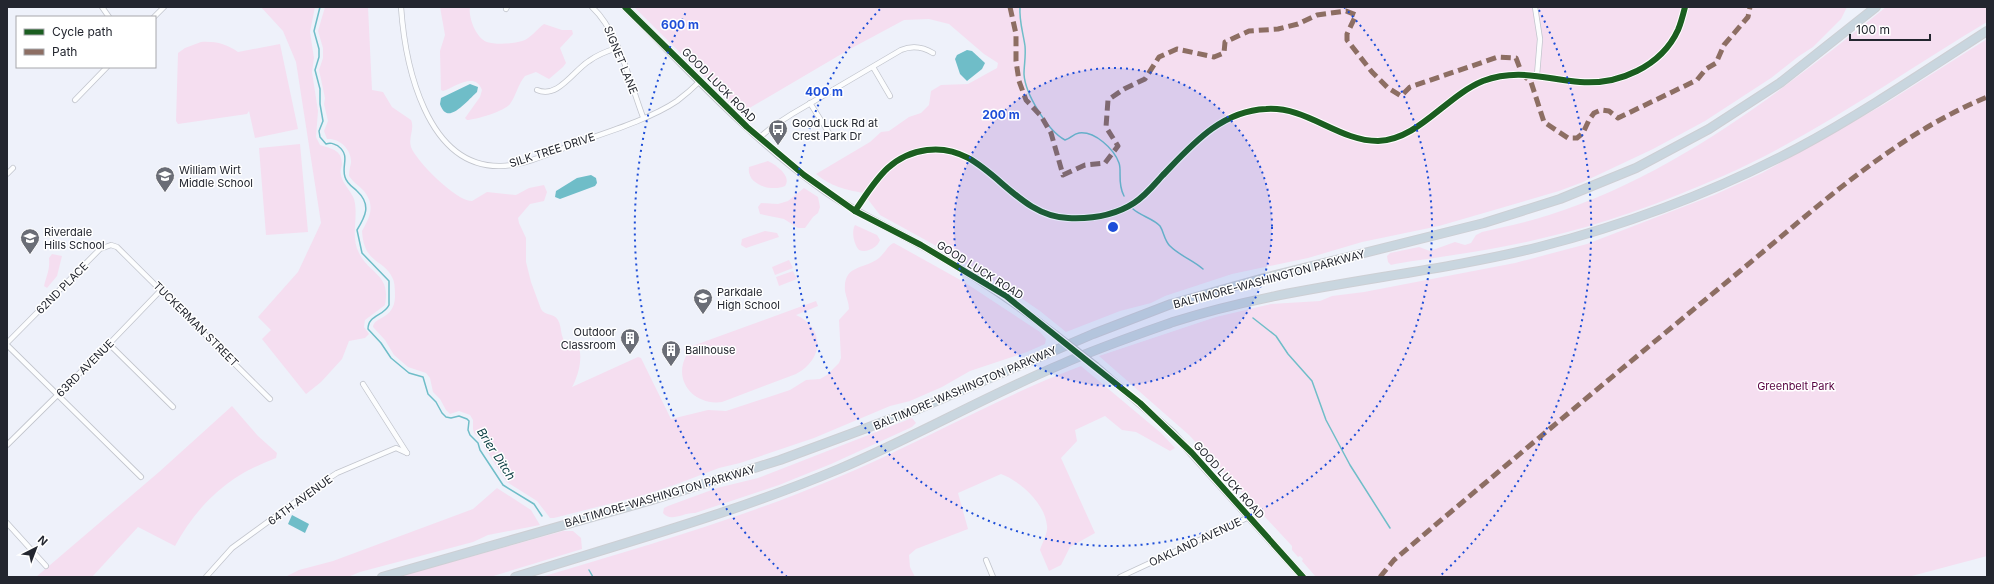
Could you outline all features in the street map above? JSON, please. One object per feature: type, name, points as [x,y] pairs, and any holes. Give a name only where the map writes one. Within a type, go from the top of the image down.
[{"type":"highway","name":"BALTIMORE-WASHINGTON PARKWAY","points":[[382,577],[652,500],[780,460],[912,412],[1093,334],[1171,304],[1264,278],[1484,223],[1560,199],[1636,168],[1709,129],[1780,83],[1876,7]]},
{"type":"highway","name":"BALTIMORE-WASHINGTON PARKWAY","points":[[515,577],[691,524],[789,489],[886,448],[1060,364],[1178,321],[1225,307],[1308,289],[1446,266],[1536,248],[1607,228],[1664,208],[1738,178],[1801,146],[1862,110],[1987,31]]},
{"type":"main road","name":"GOOD LUCK ROAD","points":[[625,7],[759,138],[804,175],[855,211],[921,245],[1006,296],[1096,366],[1172,432],[1303,577]]},
{"type":"street","points":[[102,7],[108,16]]},
{"type":"street","points":[[155,16],[164,7]]},
{"type":"street","name":"SILK TREE DRIVE","points":[[401,7],[411,75],[416,89],[442,139],[451,148],[468,159],[494,166],[514,164],[643,118],[677,101],[700,81]]},
{"type":"street","name":"SIGNET LANE","points":[[592,7],[606,22],[643,118]]},
{"type":"street","points":[[1535,7],[1540,39],[1537,75]]},
{"type":"street","points":[[855,211],[883,171],[890,165],[917,151],[936,149],[952,150],[969,157],[1035,210],[1063,218],[1092,218],[1116,212],[1134,203],[1148,191],[1201,135],[1223,122],[1243,113],[1265,108],[1294,111],[1353,137],[1382,141],[1397,137],[1415,129],[1457,95],[1482,82],[1502,76],[1522,74],[1579,82],[1599,82],[1626,76],[1651,63],[1669,44],[1678,30],[1685,7]]},
{"type":"street","points":[[759,138],[772,127],[810,103],[906,48],[919,47],[933,53]]},
{"type":"street","points":[[536,90],[544,92],[556,89],[588,61],[617,48]]},
{"type":"street","points":[[872,67],[890,96]]},
{"type":"street","points":[[75,100],[106,68]]},
{"type":"street","points":[[810,103],[828,133]]},
{"type":"street","points":[[7,174],[13,168]]},
{"type":"street","name":"62ND PLACE","points":[[7,344],[100,249],[111,244],[121,251]]},
{"type":"street","name":"TUCKERMAN STREET","points":[[121,251],[270,399]]},
{"type":"street","name":"63RD AVENUE","points":[[7,445],[161,290]]},
{"type":"street","points":[[7,344],[142,477]]},
{"type":"street","points":[[109,344],[173,407]]},
{"type":"street","name":"64TH AVENUE","points":[[206,577],[232,548],[326,480],[396,448],[407,453],[363,384]]},
{"type":"street","name":"OAKLAND AVENUE","points":[[1120,577],[1249,517]]},
{"type":"street","points":[[7,523],[46,566]]},
{"type":"street","points":[[986,560],[993,577]]},
{"type":"green space","points":[[261,7],[315,7],[310,32],[314,58],[312,72],[318,111],[316,137],[320,145],[336,151],[342,160],[342,178],[354,199],[356,213],[356,247],[364,260],[382,281],[385,287],[386,295],[385,305],[365,320],[364,327],[369,334],[365,338],[349,341],[342,359],[321,382],[306,394],[262,339],[271,330],[258,317],[298,272],[321,223],[296,62],[283,31]]},
{"type":"green space","points":[[325,7],[368,7],[372,90],[383,92],[392,107],[411,120],[412,127],[410,143],[414,153],[429,171],[447,188],[465,200],[472,201],[487,192],[516,195],[529,188],[544,185],[547,192],[544,201],[530,204],[518,218],[526,238],[526,262],[531,282],[541,309],[558,320],[562,337],[565,342],[576,342],[579,347],[580,365],[572,387],[638,357],[641,358],[671,419],[708,410],[726,411],[790,390],[806,380],[820,379],[827,375],[839,363],[841,358],[839,320],[849,309],[845,291],[847,276],[856,269],[879,258],[890,245],[894,243],[964,282],[1040,332],[1046,339],[1045,344],[1027,352],[970,371],[942,387],[910,401],[890,406],[814,438],[740,463],[719,468],[644,495],[550,518],[537,501],[507,482],[484,447],[482,440],[474,433],[473,420],[470,415],[459,411],[450,414],[440,399],[433,392],[430,378],[426,373],[408,367],[394,355],[385,340],[373,327],[374,323],[388,314],[391,310],[394,304],[395,286],[393,279],[385,267],[370,256],[366,250],[362,231],[369,216],[371,206],[367,195],[349,176],[351,163],[350,154],[341,143],[336,140],[327,139],[324,131],[328,121],[319,70],[323,58],[323,48],[318,31]]},
{"type":"green space","points":[[440,7],[470,7],[470,16],[476,32],[483,40],[495,44],[514,43],[525,40],[544,24],[562,30],[572,30],[573,34],[560,48],[566,63],[549,79],[536,72],[525,76],[512,101],[507,107],[490,115],[467,120],[465,118],[480,97],[482,90],[479,84],[470,81],[443,91],[441,90],[440,51],[445,35]]},
{"type":"green space","points":[[634,7],[1847,7],[1841,19],[1813,47],[1771,78],[1705,121],[1653,149],[1583,182],[1559,191],[1439,226],[1362,242],[1308,258],[1232,274],[1165,296],[1151,303],[1120,311],[1066,332],[1040,311],[1011,291],[931,243],[880,215],[863,193],[833,185],[816,174],[870,142],[881,132],[889,131],[909,117],[921,113],[929,105],[931,91],[941,85],[968,84],[997,68],[998,63],[984,54],[949,24],[929,19],[904,20],[850,49],[741,113]]},
{"type":"green space","points":[[1886,7],[1987,7],[1987,22],[1858,103],[1792,142],[1723,176],[1678,195],[1609,220],[1521,243],[1391,265],[1388,262],[1387,256],[1390,253],[1419,247],[1430,251],[1455,242],[1465,245],[1471,243],[1476,235],[1482,232],[1549,215],[1596,198],[1641,177],[1685,153],[1727,127],[1808,69]]},
{"type":"green space","name":"Greenbelt Park","points":[[1987,39],[1987,556],[1908,577],[1316,577],[1302,561],[1303,559],[1300,556],[1298,557],[1292,550],[1292,546],[1189,435],[1099,356],[1216,317],[1271,304],[1320,301],[1332,296],[1364,292],[1515,263],[1587,244],[1714,195],[1762,173],[1883,105]]},
{"type":"green space","points":[[201,42],[221,44],[238,52],[280,44],[298,129],[255,138],[249,111],[247,114],[178,124],[176,121],[178,53],[185,48]]},
{"type":"green space","points":[[300,144],[308,232],[266,235],[259,148]]},
{"type":"green space","points":[[768,161],[779,168],[785,175],[787,182],[785,186],[773,188],[761,186],[752,178],[749,173],[749,167]]},
{"type":"green space","points":[[804,188],[818,197],[820,207],[818,213],[805,228],[798,228],[784,219],[760,214],[758,207],[761,203],[778,204],[788,201]]},
{"type":"green space","points":[[855,225],[877,235],[880,240],[879,243],[868,250],[859,250],[854,238],[853,231]]},
{"type":"green space","points":[[765,231],[777,233],[779,237],[746,248],[741,245],[742,239]]},
{"type":"green space","points":[[52,254],[62,256],[57,276],[47,288],[44,286],[49,269],[49,258]]},
{"type":"green space","points":[[789,260],[793,268],[775,275],[772,267]]},
{"type":"green space","points":[[793,271],[797,279],[779,286],[776,277]]},
{"type":"green space","points":[[816,301],[818,306],[796,315],[812,328],[816,335],[817,344],[816,352],[812,360],[805,368],[796,374],[722,402],[703,400],[695,396],[684,383],[682,374],[686,356],[684,349]]},
{"type":"green space","points":[[1081,366],[1161,433],[1175,448],[1170,451],[1136,432],[1122,430],[1105,416],[1075,430],[1077,441],[1061,458],[1095,533],[1070,547],[1061,565],[1049,571],[1040,550],[1047,529],[1042,509],[1037,501],[1023,487],[1001,474],[958,493],[968,529],[916,549],[909,555],[910,567],[915,577],[541,577],[689,532],[798,494],[896,451],[1018,392]]},
{"type":"green space","points":[[232,406],[258,436],[277,453],[276,458],[244,472],[220,490],[203,506],[181,535],[175,546],[138,527],[92,577],[36,577],[159,472]]},
{"type":"green space","points":[[912,418],[916,423],[912,427],[831,464],[779,485],[695,513],[670,517],[663,513],[664,508],[668,506],[717,488],[758,478]]},
{"type":"green space","points":[[497,488],[531,510],[540,525],[488,535],[473,542],[360,572],[348,577],[285,577],[299,570],[333,561],[473,509]]},
{"type":"green space","points":[[563,531],[573,531],[581,538],[582,549],[490,577],[397,577]]},
{"type":"water","points":[[967,50],[972,51],[985,63],[982,69],[967,81],[960,74],[955,59],[957,55]]},
{"type":"water","points":[[470,84],[478,87],[477,92],[466,102],[453,113],[448,113],[442,109],[440,104],[441,98]]},
{"type":"water","points":[[591,175],[596,178],[597,183],[595,186],[560,199],[555,197],[556,191],[577,178]]},
{"type":"water","points":[[292,515],[309,524],[305,533],[288,524]]},
{"type":"waterway","name":"Brier Ditch","points":[[320,7],[314,31],[319,49],[319,57],[315,70],[320,89],[320,104],[323,121],[319,131],[320,137],[326,144],[334,144],[344,153],[344,173],[346,179],[362,196],[366,206],[366,211],[357,230],[362,253],[389,281],[389,305],[387,309],[373,318],[368,329],[381,343],[391,358],[409,373],[423,377],[428,394],[436,402],[446,417],[451,418],[459,416],[469,421],[468,430],[470,435],[478,443],[480,450],[503,485],[534,504],[542,516]]},
{"type":"waterway","points":[[1020,7],[1025,50],[1025,82],[1038,111],[1052,129],[1065,140],[1079,133],[1085,133],[1103,142],[1113,152],[1119,163],[1120,182],[1124,196]]},
{"type":"waterway","points":[[1133,209],[1160,226],[1166,241],[1170,246],[1203,269]]},
{"type":"waterway","points":[[1253,318],[1276,336],[1288,354],[1312,381],[1326,420],[1350,465],[1390,528]]},
{"type":"waterway","name":"Brier Ditch","points":[[589,570],[593,577]]},
{"type":"marked path","points":[[1010,7],[1016,34],[1016,61],[1019,81],[1026,100],[1041,116],[1051,133],[1063,175],[1085,165],[1105,163],[1118,146],[1106,127],[1108,100],[1124,89],[1145,79],[1159,57],[1177,49],[1214,57],[1224,53],[1225,42],[1249,31],[1278,29],[1298,24],[1317,15],[1346,11],[1356,15],[1347,34],[1347,40],[1372,72],[1388,88],[1401,96],[1410,87],[1498,57],[1516,58],[1522,74],[1531,82],[1544,122],[1568,138],[1577,138],[1583,133],[1594,113],[1601,110],[1609,111],[1618,118],[1697,80],[1706,69],[1716,63],[1724,45],[1748,17],[1750,7]]},
{"type":"marked path","points":[[1380,577],[1394,560],[1436,524],[1823,201],[1886,154],[1918,133],[1987,97]]},
{"type":"cycle path","points":[[625,7],[747,127],[804,175],[855,211],[921,245],[1006,296],[1140,403],[1192,453],[1303,577]]},
{"type":"cycle path","points":[[855,211],[877,180],[893,164],[914,153],[927,150],[948,151],[966,157],[983,167],[1030,205],[1048,214],[1068,218],[1102,216],[1118,211],[1138,200],[1149,191],[1196,142],[1221,123],[1234,116],[1250,111],[1266,109],[1281,110],[1309,118],[1349,136],[1363,140],[1378,141],[1392,139],[1419,126],[1470,88],[1483,81],[1496,77],[1520,75],[1580,82],[1594,82],[1623,77],[1637,71],[1650,64],[1670,43],[1678,30],[1685,7]]},
{"type":"place","name":"Good Luck Rd at Crest Park Dr","points":[[778,146]]},
{"type":"place","name":"William Wirt Middle School","points":[[165,193]]},
{"type":"place","name":"Riverdale Hills School","points":[[30,255]]},
{"type":"place","name":"Parkdale High School","points":[[703,315]]},
{"type":"place","name":"Outdoor Classroom","points":[[630,355]]},
{"type":"place","name":"Ballhouse","points":[[671,367]]}]
